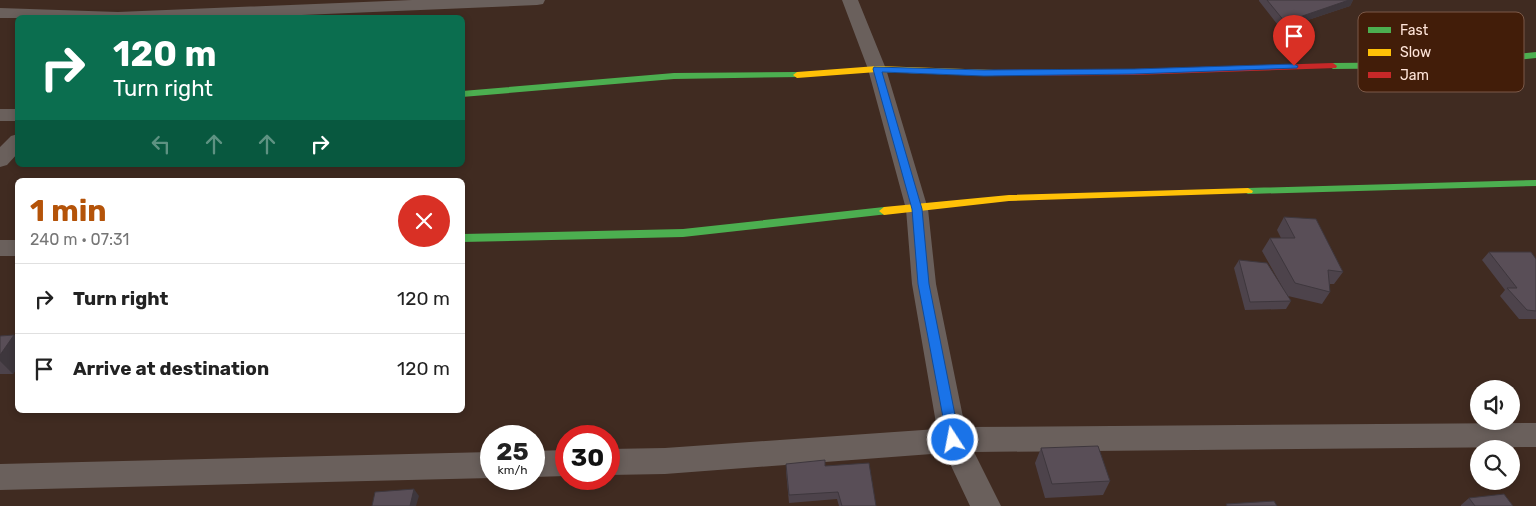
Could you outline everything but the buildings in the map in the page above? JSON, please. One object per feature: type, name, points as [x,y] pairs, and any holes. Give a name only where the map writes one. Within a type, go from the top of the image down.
[{"type":"street","points":[[119,15],[130,0]]},
{"type":"street","points":[[166,15],[537,0]]},
{"type":"street","points":[[850,0],[877,69],[917,209],[924,284],[953,440],[986,506]]},
{"type":"street","points":[[0,13],[58,15]]},
{"type":"street","points":[[465,94],[674,76],[793,75],[877,69],[984,73],[1134,72],[1358,66]]},
{"type":"street","points":[[0,115],[15,115]]},
{"type":"street","points":[[0,160],[15,143]]},
{"type":"street","points":[[465,238],[684,233],[1008,198],[1536,183]]},
{"type":"street","points":[[0,248],[15,248]]},
{"type":"street","points":[[620,462],[665,461],[953,440],[1536,435]]},
{"type":"street","points":[[0,477],[480,465]]},
{"type":"traffic: fast","points":[[1524,56],[1536,55]]},
{"type":"traffic: fast","points":[[1333,66],[1358,66]]},
{"type":"traffic: fast","points":[[465,94],[674,76],[797,75]]},
{"type":"traffic: fast","points":[[1248,191],[1536,183]]},
{"type":"traffic: fast","points":[[465,238],[683,233],[884,211]]},
{"type":"traffic: slow","points":[[797,75],[877,69],[994,73]]},
{"type":"traffic: slow","points":[[884,211],[1009,198],[1248,191]]},
{"type":"traffic: jam","points":[[994,73],[1134,72],[1333,66]]},
{"type":"route","points":[[953,440],[924,284],[917,209],[877,69],[984,73],[1134,72],[1294,66]]}]
